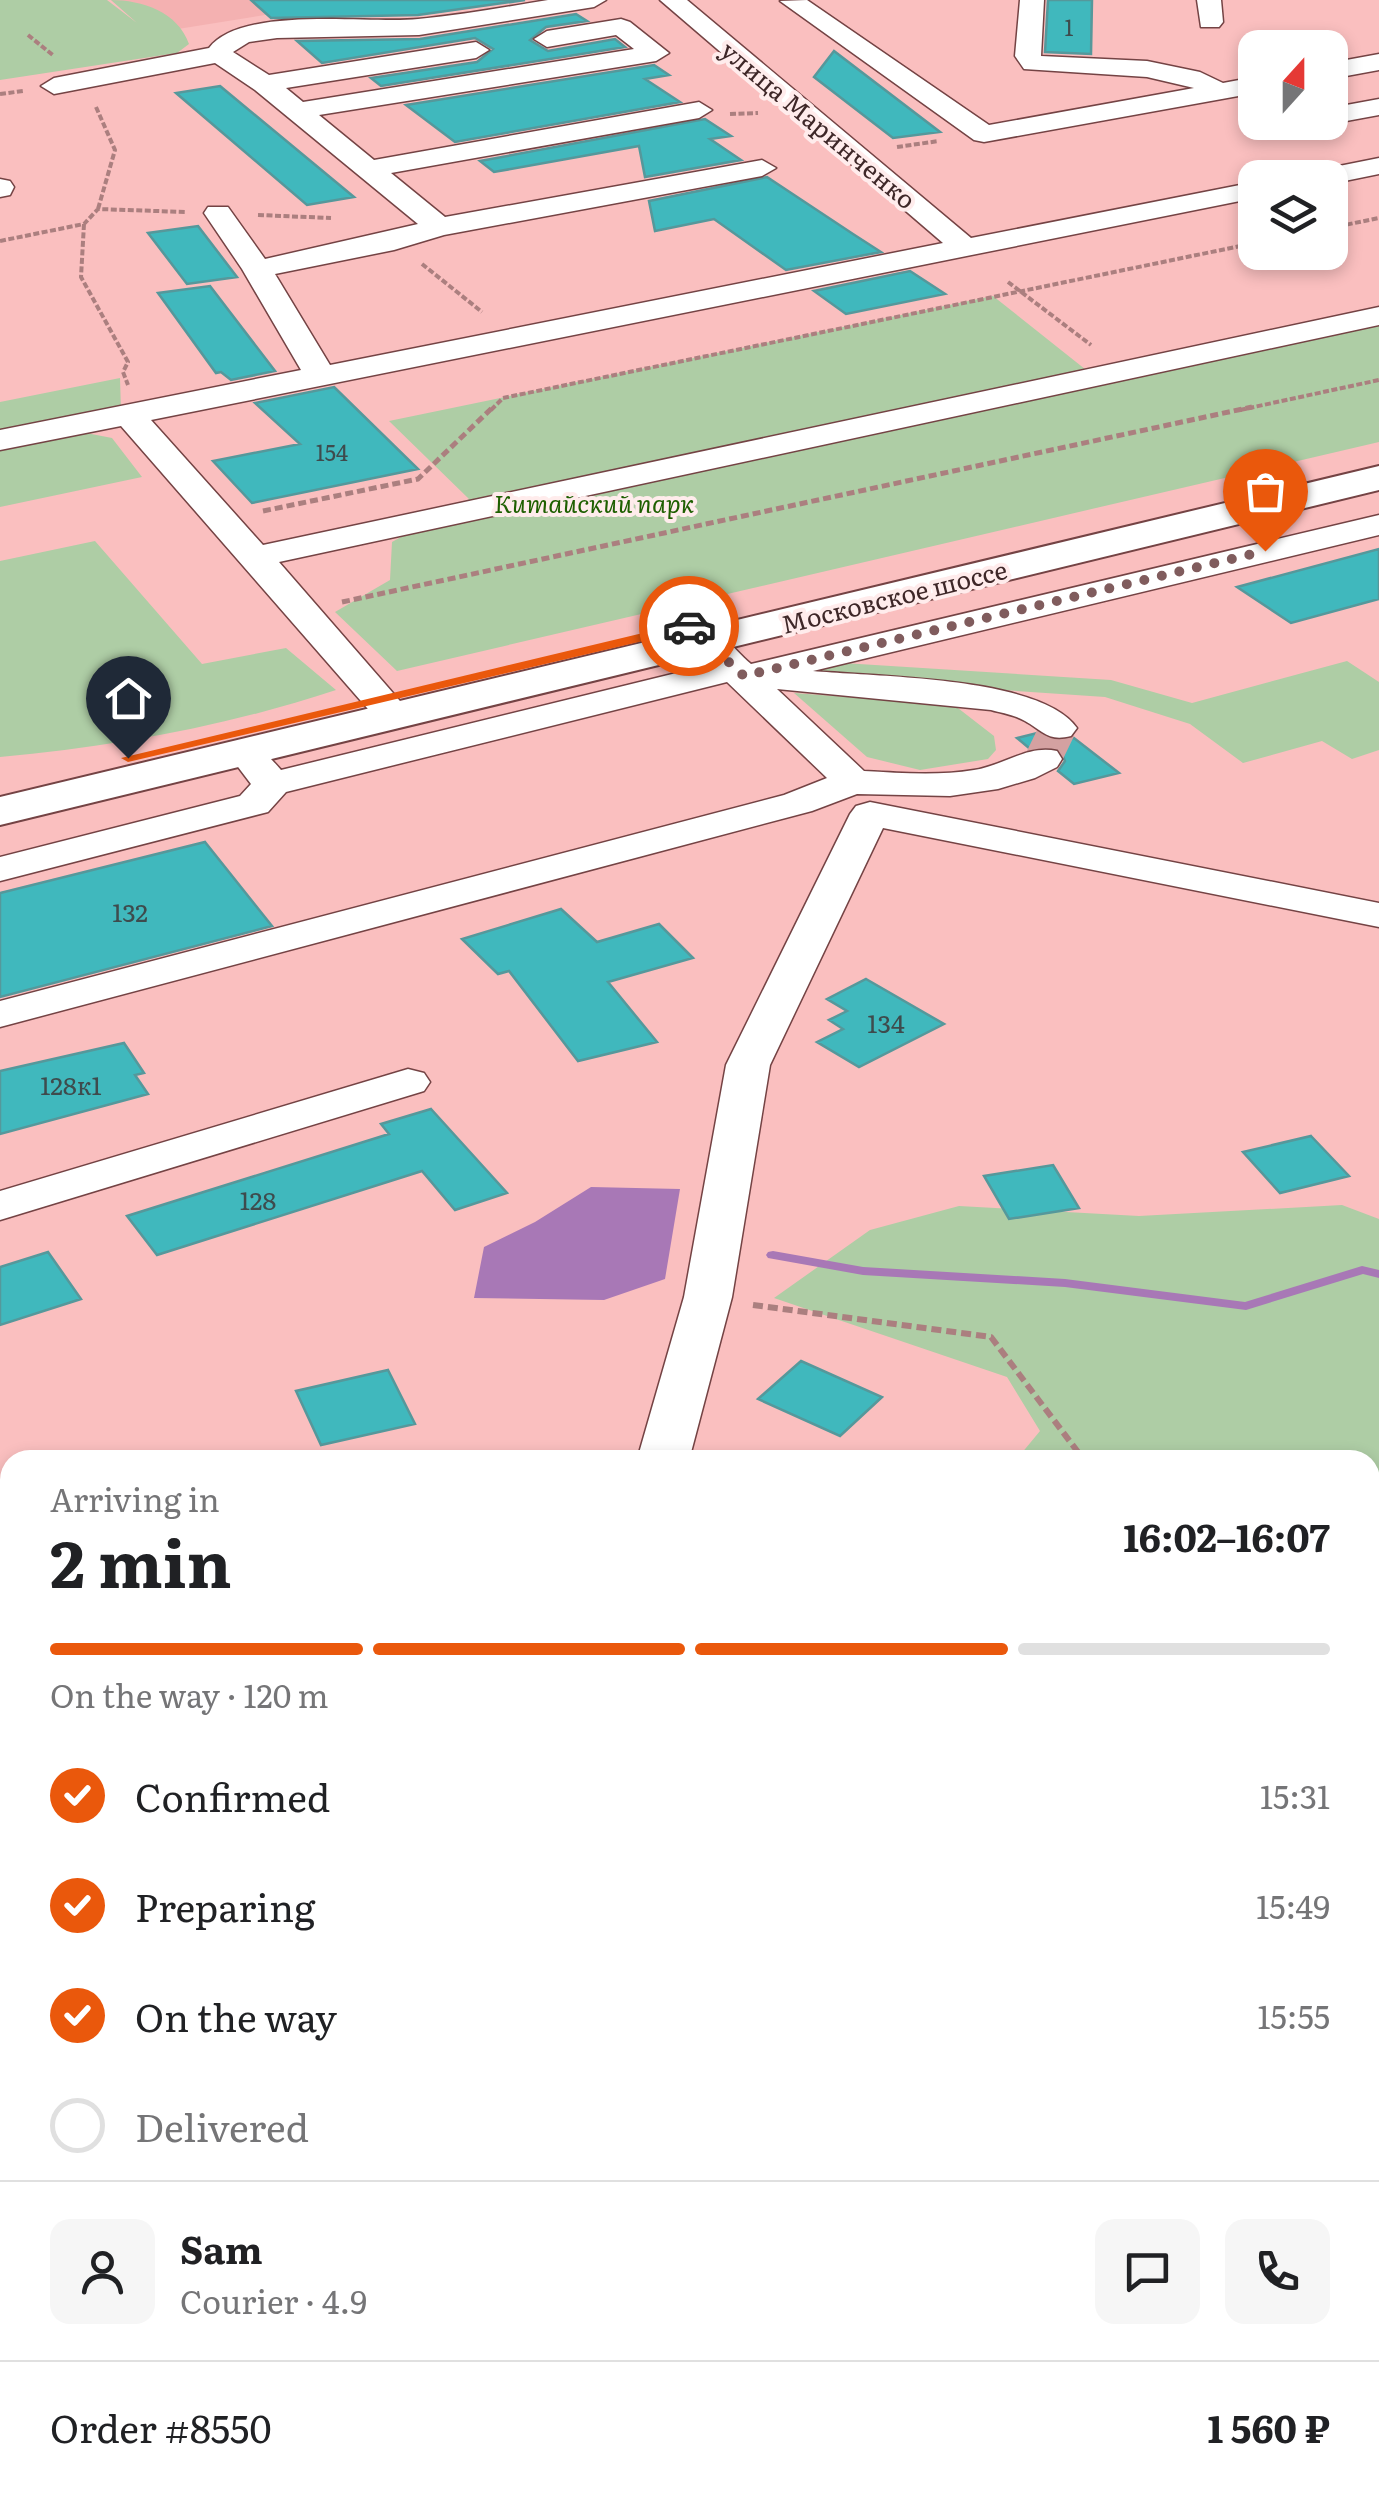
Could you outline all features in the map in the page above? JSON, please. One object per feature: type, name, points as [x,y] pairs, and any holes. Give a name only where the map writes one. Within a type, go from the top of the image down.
[{"type":"main road","name":"Московское шоссе","points":[[0,789],[128,758],[387,707],[719,653],[1377,477]]},
{"type":"main road","name":"Московское шоссе","points":[[0,810],[258,767],[387,707]]},
{"type":"main road","points":[[0,772],[128,758]]},
{"type":"street","points":[[54,86],[219,54],[232,40],[258,33],[416,28],[594,0]]},
{"type":"street","name":"улица Маринченко","points":[[672,0],[966,248]]},
{"type":"street","points":[[791,1],[804,0]]},
{"type":"street","points":[[1032,0],[1028,56],[1033,63],[1178,73],[1238,99]]},
{"type":"street","points":[[791,1],[984,134],[1238,88]]},
{"type":"street","points":[[264,84],[622,27],[656,52],[297,111]]},
{"type":"street","points":[[219,54],[264,84],[439,227]]},
{"type":"street","points":[[1348,68],[1379,62]]},
{"type":"street","points":[[1348,113],[1379,107]]},
{"type":"street","points":[[368,169],[699,110]]},
{"type":"street","points":[[1348,172],[1379,166]]},
{"type":"street","points":[[257,269],[394,241],[439,227],[762,168]]},
{"type":"street","points":[[0,440],[1238,193]]},
{"type":"street","points":[[218,213],[322,376]]},
{"type":"street","points":[[255,557],[1379,316]]},
{"type":"street","points":[[130,415],[387,707]]},
{"type":"street","points":[[0,869],[254,804],[258,767],[719,653],[1379,525]]},
{"type":"street","points":[[0,1014],[798,803],[862,798],[1000,776],[1050,743],[1036,712],[994,699],[719,653]]},
{"type":"street","points":[[719,653],[862,798],[1379,915]]},
{"type":"street","points":[[666,1450],[708,1298],[748,1065],[862,798]]},
{"type":"street","points":[[0,1206],[408,1082]]},
{"type":"path","points":[[0,241],[84,224],[98,209],[218,213]]},
{"type":"path","points":[[1348,224],[1379,218]]},
{"type":"path","points":[[84,224],[81,277],[128,362],[123,372],[132,394],[130,415]]},
{"type":"path","points":[[394,241],[514,338]]},
{"type":"path","points":[[222,520],[418,479],[503,398],[1238,247]]},
{"type":"path","points":[[1008,282],[1125,371]]},
{"type":"path","points":[[302,610],[1379,380]]},
{"type":"path","points":[[708,1298],[990,1337],[1076,1450]]},
{"type":"shaded area","points":[[111,0],[359,0],[153,33]]},
{"type":"shaded area","points":[[591,1187],[680,1189],[665,1279],[604,1300],[474,1298],[484,1247],[535,1222]]},
{"type":"green space","points":[[0,0],[107,0],[137,23],[111,0],[135,2],[168,16],[189,44],[177,53],[0,80]]},
{"type":"green space","name":"Китайский парк","points":[[993,296],[1105,385],[1379,324],[1379,442],[397,671],[335,612],[390,580],[392,542],[469,499],[389,421]]},
{"type":"green space","points":[[120,378],[121,411],[81,432],[112,438],[142,477],[0,507],[0,402]]},
{"type":"green space","points":[[95,541],[202,664],[286,648],[336,690],[170,733],[0,757],[0,561]]},
{"type":"green space","points":[[1347,661],[1379,682],[1379,750],[1352,759],[1322,741],[1243,763],[1190,724],[1105,697],[785,675],[843,663],[1111,680],[1192,703]]},
{"type":"green space","points":[[794,693],[954,705],[994,736],[996,750],[988,759],[920,770],[867,757]]},
{"type":"green space","points":[[1342,1205],[1379,1219],[1379,1450],[1024,1450],[1040,1431],[1007,1377],[774,1298],[870,1230],[959,1206],[1139,1216]]},
{"type":"building","points":[[251,0],[525,0],[418,15],[271,18]]},
{"type":"building","points":[[1048,0],[1092,0],[1091,54],[1045,52]]},
{"type":"building","points":[[576,14],[587,21],[546,27],[530,40],[548,51],[615,39],[625,47],[381,86],[371,78],[477,62],[493,49],[475,38],[322,63],[297,41],[420,39]]},
{"type":"building","points":[[834,51],[940,132],[893,138],[814,77]]},
{"type":"building","points":[[654,65],[669,75],[645,79],[680,102],[455,142],[406,105]]},
{"type":"building","points":[[220,86],[354,197],[307,205],[176,93]]},
{"type":"building","points":[[705,119],[731,136],[710,139],[741,160],[645,177],[639,146],[494,172],[480,161]]},
{"type":"building","points":[[767,177],[881,252],[786,270],[714,219],[655,231],[649,201]]},
{"type":"building","points":[[198,226],[237,277],[187,284],[148,233]]},
{"type":"building","points":[[910,271],[945,294],[846,314],[814,291]]},
{"type":"building","points":[[210,286],[275,371],[231,380],[221,372],[216,373],[158,293]]},
{"type":"building","points":[[334,387],[418,469],[252,503],[213,461],[300,444],[255,403]]},
{"type":"building","points":[[1379,549],[1379,599],[1291,623],[1237,587]]},
{"type":"building","points":[[1037,733],[1056,741],[1074,738],[1119,773],[1074,784],[1058,771],[1065,761],[1060,749],[1029,748],[1017,738]]},
{"type":"building","points":[[205,842],[272,926],[0,997],[0,893]]},
{"type":"building","points":[[561,909],[597,942],[659,924],[693,958],[608,982],[657,1042],[578,1061],[509,971],[498,974],[462,939]]},
{"type":"building","points":[[866,979],[944,1024],[859,1067],[817,1042],[843,1029],[829,1020],[847,1011],[827,999]]},
{"type":"building","points":[[124,1043],[144,1073],[135,1075],[148,1094],[0,1134],[0,1071]]},
{"type":"building","points":[[431,1109],[507,1193],[455,1210],[422,1171],[157,1255],[127,1216],[389,1134],[381,1124]]},
{"type":"building","points":[[1311,1136],[1349,1176],[1280,1193],[1243,1152]]},
{"type":"building","points":[[1053,1165],[1079,1208],[1009,1219],[984,1176]]},
{"type":"building","points":[[48,1252],[81,1299],[0,1325],[0,1267]]},
{"type":"building","points":[[801,1361],[882,1397],[840,1436],[758,1399]]},
{"type":"building","points":[[388,1370],[415,1424],[321,1445],[296,1391]]},
{"type":"waterway","points":[[773,1255],[863,1271],[1065,1283],[1246,1306],[1362,1270],[1379,1274]]},
{"type":"tunnel","points":[[1043,759],[1058,728]]},
{"type":"way so far","points":[[689,626],[744,676],[1265,551]]},
{"type":"route","points":[[128,758],[689,626]]}]
